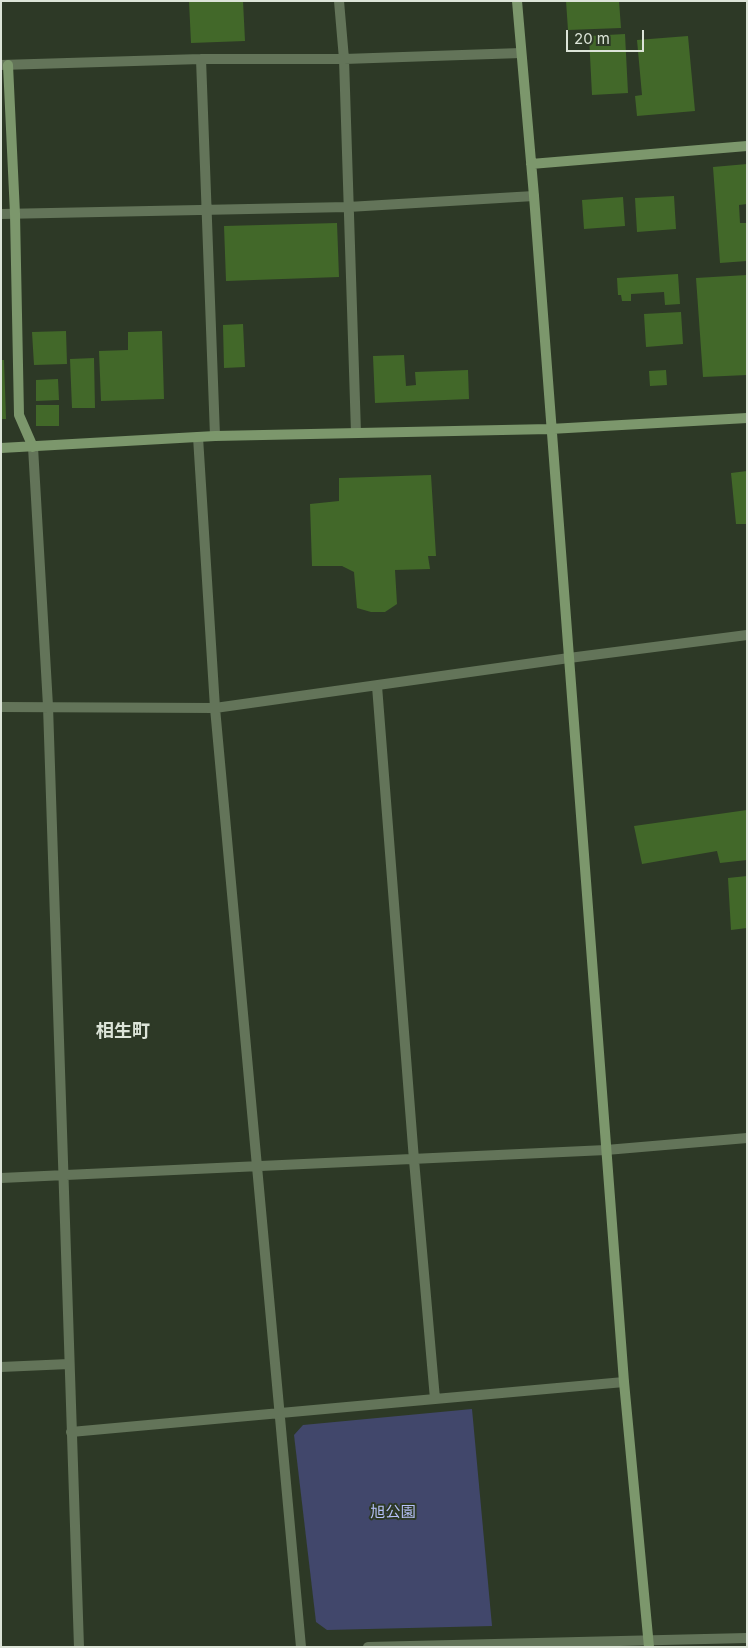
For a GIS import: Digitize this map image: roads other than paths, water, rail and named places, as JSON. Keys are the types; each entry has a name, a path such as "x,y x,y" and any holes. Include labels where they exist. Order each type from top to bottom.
{"street":[{"path":"339,1 344,59 356,433"},
{"path":"517,1 534,196 550,428 624,1382 649,1644"},
{"path":"79,1647 48,706 33,447 19,415 15,214 5,65 201,59 344,59 521,53"},
{"path":"201,59 205,210 215,436"},
{"path":"531,164 747,146"},
{"path":"1,214 348,207 534,196"},
{"path":"1,448 215,436 550,428 747,418"},
{"path":"198,437 216,708 301,1647"},
{"path":"1,708 48,706 216,708 747,635"},
{"path":"377,686 414,1160 435,1399"},
{"path":"1,1178 606,1150 747,1138"},
{"path":"1,1367 69,1364"},
{"path":"71,1432 279,1415 624,1382"},
{"path":"368,1647 649,1644 747,1638"}],"district":[{"name":"相生町","path":"123,1032"}],"park label":[{"name":"旭公園","path":"393,1512"}]}
